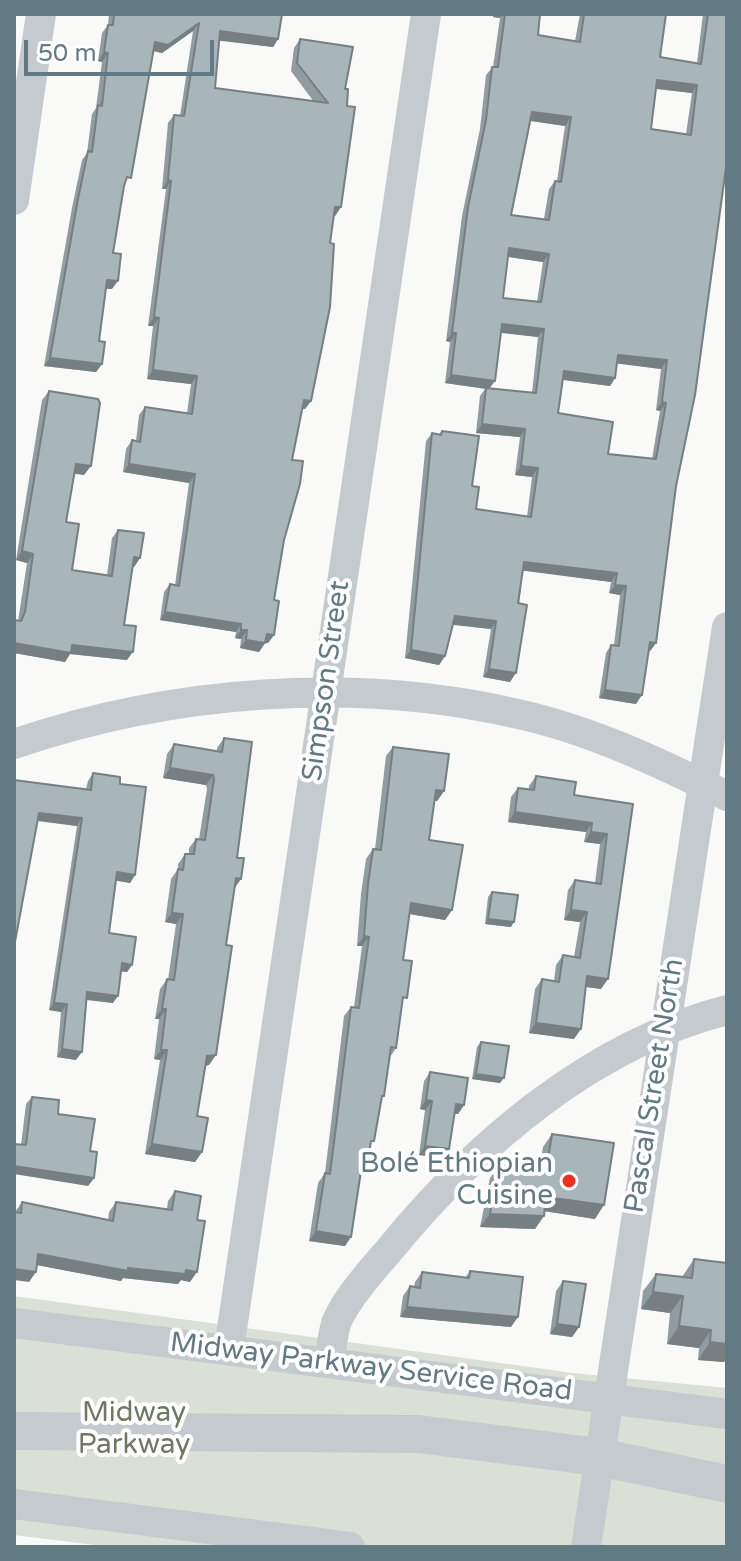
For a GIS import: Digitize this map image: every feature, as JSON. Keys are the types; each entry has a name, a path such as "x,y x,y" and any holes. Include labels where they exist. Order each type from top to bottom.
{"street":[{"path":"14,200 41,14"},
{"name":"Simpson Street","path":"229,1349 426,14"},
{"name":"Pascal Street North","path":"586,1547 663,1029 714,790 727,627"},
{"path":"14,744 125,713 213,700 325,694 408,696 520,714 609,742 714,790"},
{"path":"329,1363 337,1321 422,1210 474,1158 524,1116 577,1078 663,1029 727,1010"},
{"name":"Midway Parkway Service Road","path":"14,1323 727,1414"},
{"path":"14,1431 418,1434 599,1457 727,1484"},
{"path":"14,1504 350,1547"}],"green space":[{"name":"Midway Parkway","path":"14,1296 573,1373 727,1388 727,1547 111,1547 14,1535"}],"building":[{"path":"114,14 282,14 278,39 220,31 215,88 328,103 297,63 300,39 353,47 345,89 348,89 347,106 355,107 341,207 335,207 330,243 334,244 330,307 311,401 304,400 292,460 303,461 300,484 284,540 274,600 279,601 274,635 267,634 265,643 246,640 247,630 241,630 241,624 165,612 170,584 179,586 195,474 129,464 132,440 140,442 145,407 192,414 197,376 153,370 159,318 154,317 171,181 168,180 174,115 184,116 199,23 168,45 155,42 131,178 127,177 124,186 113,253 121,254 118,281 107,280 99,341 105,342 102,364 50,358 78,199 88,151 92,152 98,105 102,106 108,53 104,52 108,25 113,25"},
{"path":"505,14 540,14 538,35 580,42 584,14 666,14 660,57 701,64 708,14 727,14 727,160 695,395 676,486 656,643 650,642 642,695 605,690 611,645 619,646 626,586 615,585 617,573 524,562 518,603 527,605 516,673 489,669 496,621 455,616 445,656 411,650 432,433 441,435 442,431 479,436 472,486 479,487 476,509 531,517 538,468 521,466 525,429 482,424 486,388 536,393 544,329 502,324 495,381 451,375 456,333 452,333 468,207 486,120 492,67 498,67","holes":["657,80 697,85 691,135 651,129","532,112 571,117 561,182 555,181 549,220 511,215","509,248 549,254 541,302 503,298","618,355 667,360 662,402 666,403 656,459 608,454 613,422 558,413 564,371 615,378"]},
{"path":"49,391 98,399 100,403 91,466 76,464 66,522 79,524 72,570 112,576 118,530 144,533 140,558 134,557 124,625 136,626 133,652 72,645 71,653 14,643 14,620 21,621 25,612 33,554 22,551"},
{"path":"224,738 252,742 237,858 244,858 241,879 236,878 226,945 232,946 216,1055 207,1056 197,1116 208,1118 202,1152 152,1144 167,1050 161,1050 166,1009 162,1009 167,979 174,980 183,914 172,913 178,869 183,870 185,854 194,854 196,839 205,840 214,779 213,775 170,768 174,744 222,752"},
{"path":"393,747 449,754 444,791 436,790 429,840 463,845 452,910 411,903 403,960 412,961 407,998 403,997 396,1048 391,1047 374,1141 371,1141 368,1159 363,1158 351,1237 316,1231 325,1173 330,1174 351,1007 359,1008 369,937 364,936 368,884 373,849 381,850"},
{"path":"93,773 120,777 120,784 146,787 135,875 117,872 109,933 136,937 132,965 122,963 118,996 87,992 82,1052 62,1049 67,1004 54,1003 82,818 39,813 14,947 14,780 91,790"},
{"path":"536,776 576,782 574,795 633,804 608,979 587,976 581,1029 536,1023 542,979 559,982 563,955 580,958 587,912 571,910 575,880 601,884 607,834 591,832 592,823 515,812 518,788 534,790"},
{"path":"492,892 518,895 514,922 488,919"},
{"path":"481,1042 509,1046 504,1078 476,1074"},
{"path":"430,1072 468,1078 464,1105 456,1104 449,1149 425,1146 432,1101 426,1100"},
{"path":"32,1097 59,1100 58,1114 95,1119 90,1151 97,1152 94,1178 14,1166 14,1144 26,1145"},
{"name":"Bolé Ethiopian Cuisine","path":"552,1134 614,1143 604,1205 546,1197 544,1216 490,1214 499,1165 546,1172"},
{"path":"175,1191 201,1196 197,1220 205,1221 197,1272 186,1270 185,1274 128,1268 128,1271 38,1254 36,1272 14,1269 14,1212 21,1213 22,1202 113,1221 116,1202 172,1210"},
{"path":"694,1259 727,1263 727,1344 710,1342 711,1330 679,1326 683,1296 653,1292 656,1274 692,1278"},
{"path":"470,1271 523,1277 518,1317 407,1307 410,1286 420,1288 422,1272 469,1278"},
{"path":"563,1281 586,1284 579,1327 557,1324"}],"place":[{"name":"Bolé Ethiopian Cuisine","path":"569,1181"}]}
